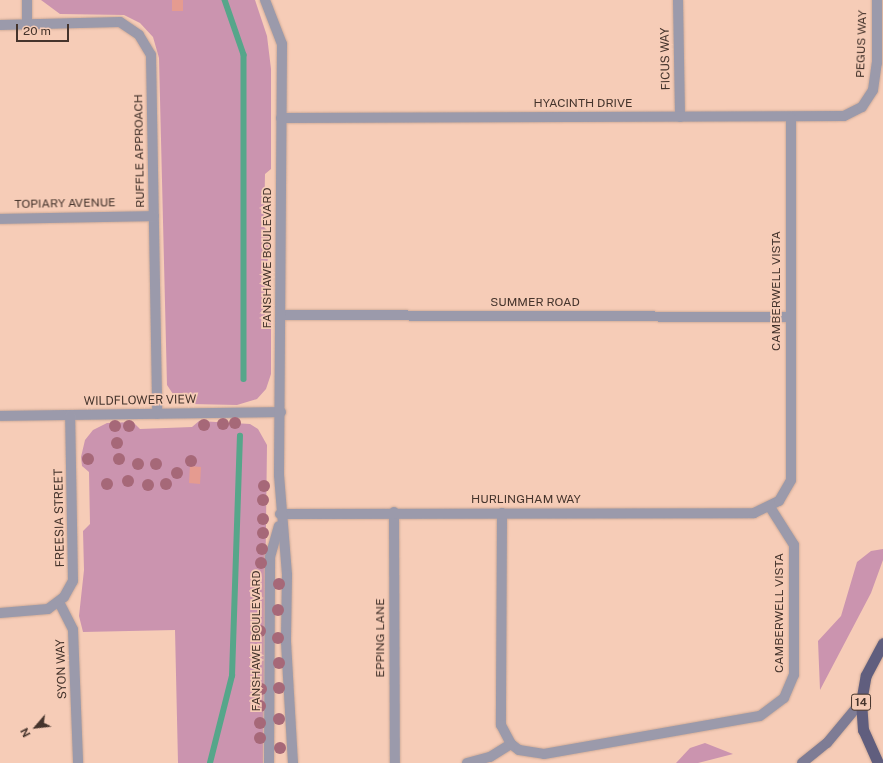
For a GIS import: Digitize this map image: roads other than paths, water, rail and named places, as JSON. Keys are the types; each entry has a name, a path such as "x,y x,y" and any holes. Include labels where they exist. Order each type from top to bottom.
{"highway":[{"name":"14","path":"878,763 863,730 861,702 866,674 883,637"}],"main road":[{"path":"802,763 827,743 861,702"}],"street":[{"path":"27,0 27,24"},
{"name":"FANSHAWE BOULEVARD","path":"265,0 282,44 280,517 287,575 286,642 293,763"},
{"name":"FICUS WAY","path":"678,0 680,117"},
{"name":"PEGUS WAY","path":"873,90 877,63 877,0"},
{"name":"RUFFLE APPROACH","path":"0,25 120,22 142,39 151,55 157,414"},
{"name":"HYACINTH DRIVE","path":"281,118 791,118 850,114 862,107 873,90"},
{"name":"CAMBERWELL VISTA","path":"511,744 519,750 544,754 760,716 774,708 790,690 794,676 794,545 770,507 784,495 791,480 789,317 791,118"},
{"name":"TOPIARY AVENUE","path":"0,219 154,216"},
{"name":"SUMMER ROAD","path":"281,315 789,317"},
{"name":"WILDFLOWER VIEW","path":"0,416 281,412"},
{"name":"FREESIA STREET","path":"59,602 69,590 74,572 70,415"},
{"name":"HURLINGHAM WAY","path":"280,517 394,512 754,513 770,507"},
{"name":"EPPING LANE","path":"394,512 395,763"},
{"path":"467,763 490,757 511,744 500,716 502,513"},
{"name":"FANSHAWE BOULEVARD","path":"269,763 270,557 280,517"},
{"path":"0,613 35,613 59,602"},
{"name":"SYON WAY","path":"59,602 73,630 78,763"}],"waterway":[{"path":"225,0 244,55 244,379"},
{"path":"210,763 232,676 240,436"}]}
